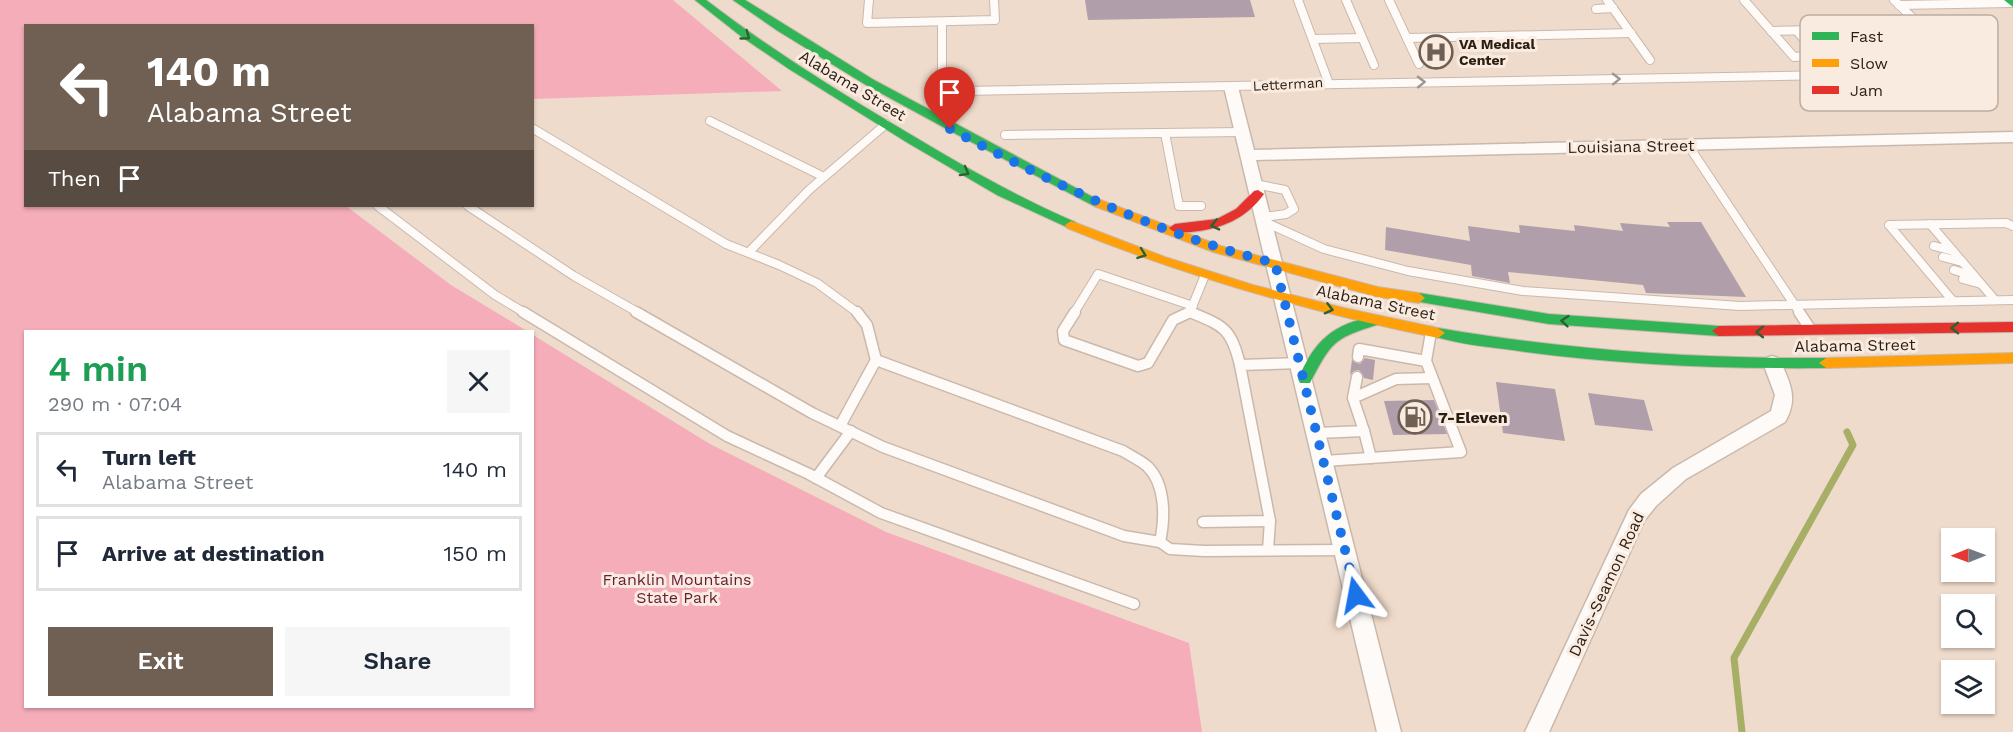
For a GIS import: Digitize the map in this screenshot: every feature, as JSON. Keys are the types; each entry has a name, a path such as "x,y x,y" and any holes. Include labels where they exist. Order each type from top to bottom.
{"main road":[{"name":"Alabama Street","path":"700,0 757,44 886,124 958,168 1058,220 1204,275 1284,298 1431,332 1591,354 1692,361 1772,363 2013,358"},
{"name":"Alabama Street","path":"738,0 813,51 950,129 1042,177 1159,228 1217,249 1378,292 1528,317 1709,331 1812,332 2013,327"},
{"path":"1159,228 1203,228 1229,222 1249,208 1257,189"},
{"path":"1303,371 1332,335 1347,327 1377,321"}],"street":[{"path":"1231,87 1303,371 1389,732"},
{"name":"Louisiana Street","path":"1248,155 2013,137"},
{"name":"Davis-Seamon Road","path":"1537,732 1636,516 1644,504 1670,480 1770,423 1782,412 1785,395 1772,363"}],"lane":[{"path":"869,0 867,23 995,21 994,0"},
{"name":"Letterman","path":"942,22 942,79 948,88 963,91 1329,84 1298,0"},
{"path":"1346,0 1374,65"},
{"path":"1389,0 1419,64"},
{"path":"1607,0 1650,60"},
{"path":"1744,0 1794,57 1800,57"},
{"path":"1896,2 2011,2"},
{"path":"1896,2 1910,15"},
{"path":"1596,9 1613,8"},
{"path":"1771,31 1797,30 1800,34"},
{"path":"1407,38 1631,33"},
{"path":"1313,39 1362,38"},
{"path":"1329,84 1800,75"},
{"path":"710,121 824,177"},
{"path":"750,252 824,177 886,124"},
{"path":"534,129 726,244 750,252 838,297 862,318 876,360 840,426"},
{"path":"1005,135 1242,132"},
{"path":"1165,133 1179,206 1201,206"},
{"path":"1688,145 1812,332"},
{"path":"1257,189 1285,190 1294,209 1287,214 1264,219"},
{"path":"379,207 495,294 727,436 816,478 881,513 1134,604"},
{"path":"470,207 584,282 735,371 882,447 1124,536 1160,542 1170,549 1345,550"},
{"path":"1264,219 1324,249 1408,271 1523,291 1668,303 1794,306 2013,300"},
{"path":"1921,252 1899,237 1889,225 2006,223 2013,226"},
{"path":"1930,224 1995,300"},
{"path":"1910,245 1919,261 1940,274"},
{"path":"1934,246 1953,251"},
{"path":"1943,257 1962,262"},
{"path":"1930,268 1953,301"},
{"path":"1954,270 1974,276"},
{"path":"1204,275 1191,309 1173,320 1148,363 1138,366 1065,340 1063,331 1098,274 1191,309 1229,331 1233,336 1240,365 1270,521 1268,550"},
{"path":"1963,279 1981,284"},
{"path":"1324,461 1461,452 1426,361 1431,332"},
{"path":"1358,357 1359,349 1426,361"},
{"path":"876,360 1123,451 1148,466 1158,484 1165,527 1160,542"},
{"path":"1240,365 1303,371"},
{"path":"1357,377 1353,398 1371,458"},
{"path":"1353,398 1396,379 1432,378"},
{"path":"816,478 851,431"},
{"path":"1317,433 1364,431"},
{"path":"1203,522 1270,521"}],"green space":[{"name":"Franklin Mountains State Park","path":"0,0 673,0 782,91 534,99 534,24 24,24 24,207 347,207 451,285 525,330 24,330 24,708 534,708 534,336 710,444 886,532 1189,643 1202,732 0,732"}],"building":[{"path":"1085,0 1250,0 1255,17 1088,20"},
{"path":"1667,222 1701,222 1746,297 1646,293 1643,285 1508,272 1510,283 1472,276 1471,265 1385,250 1386,227 1470,241 1468,226 1520,233 1519,225 1575,231 1574,225 1623,231 1620,223 1670,227"},
{"path":"1365,358 1375,360 1373,380 1364,378 1359,370 1350,375 1352,360 1360,364"},
{"path":"1496,382 1555,389 1565,441 1503,433"},
{"path":"1588,393 1644,400 1653,431 1595,425"},
{"name":"7-Eleven","path":"1434,400 1447,434 1393,435 1384,401"}],"waterway":[{"path":"1742,732 1734,658 1853,445 1847,432"}],"traffic: fast":[{"path":"700,0 769,51 934,154 1024,204 1071,225"},
{"path":"738,0 870,82 960,132 1098,203"},
{"path":"2009,0 2013,4"},
{"path":"1419,298 1549,319 1719,331"},
{"path":"1305,379 1316,356 1331,339 1350,327 1375,321"},
{"path":"1438,333 1534,348 1631,358 1729,363 1826,363"}],"traffic: slow":[{"path":"1098,203 1217,249 1378,292 1419,298"},
{"path":"1071,225 1161,260 1252,289 1344,313 1438,333"},
{"path":"1826,363 2013,358"}],"traffic: jam":[{"path":"1175,228 1200,227 1231,218 1241,212 1258,194"},
{"path":"1719,331 2013,327"}],"place":[{"name":"VA Medical Center","path":"1436,52"},
{"name":"7-Eleven","path":"1415,417"}],"route":[{"path":"950,129 1106,207 1217,249 1275,263 1356,595"}]}
